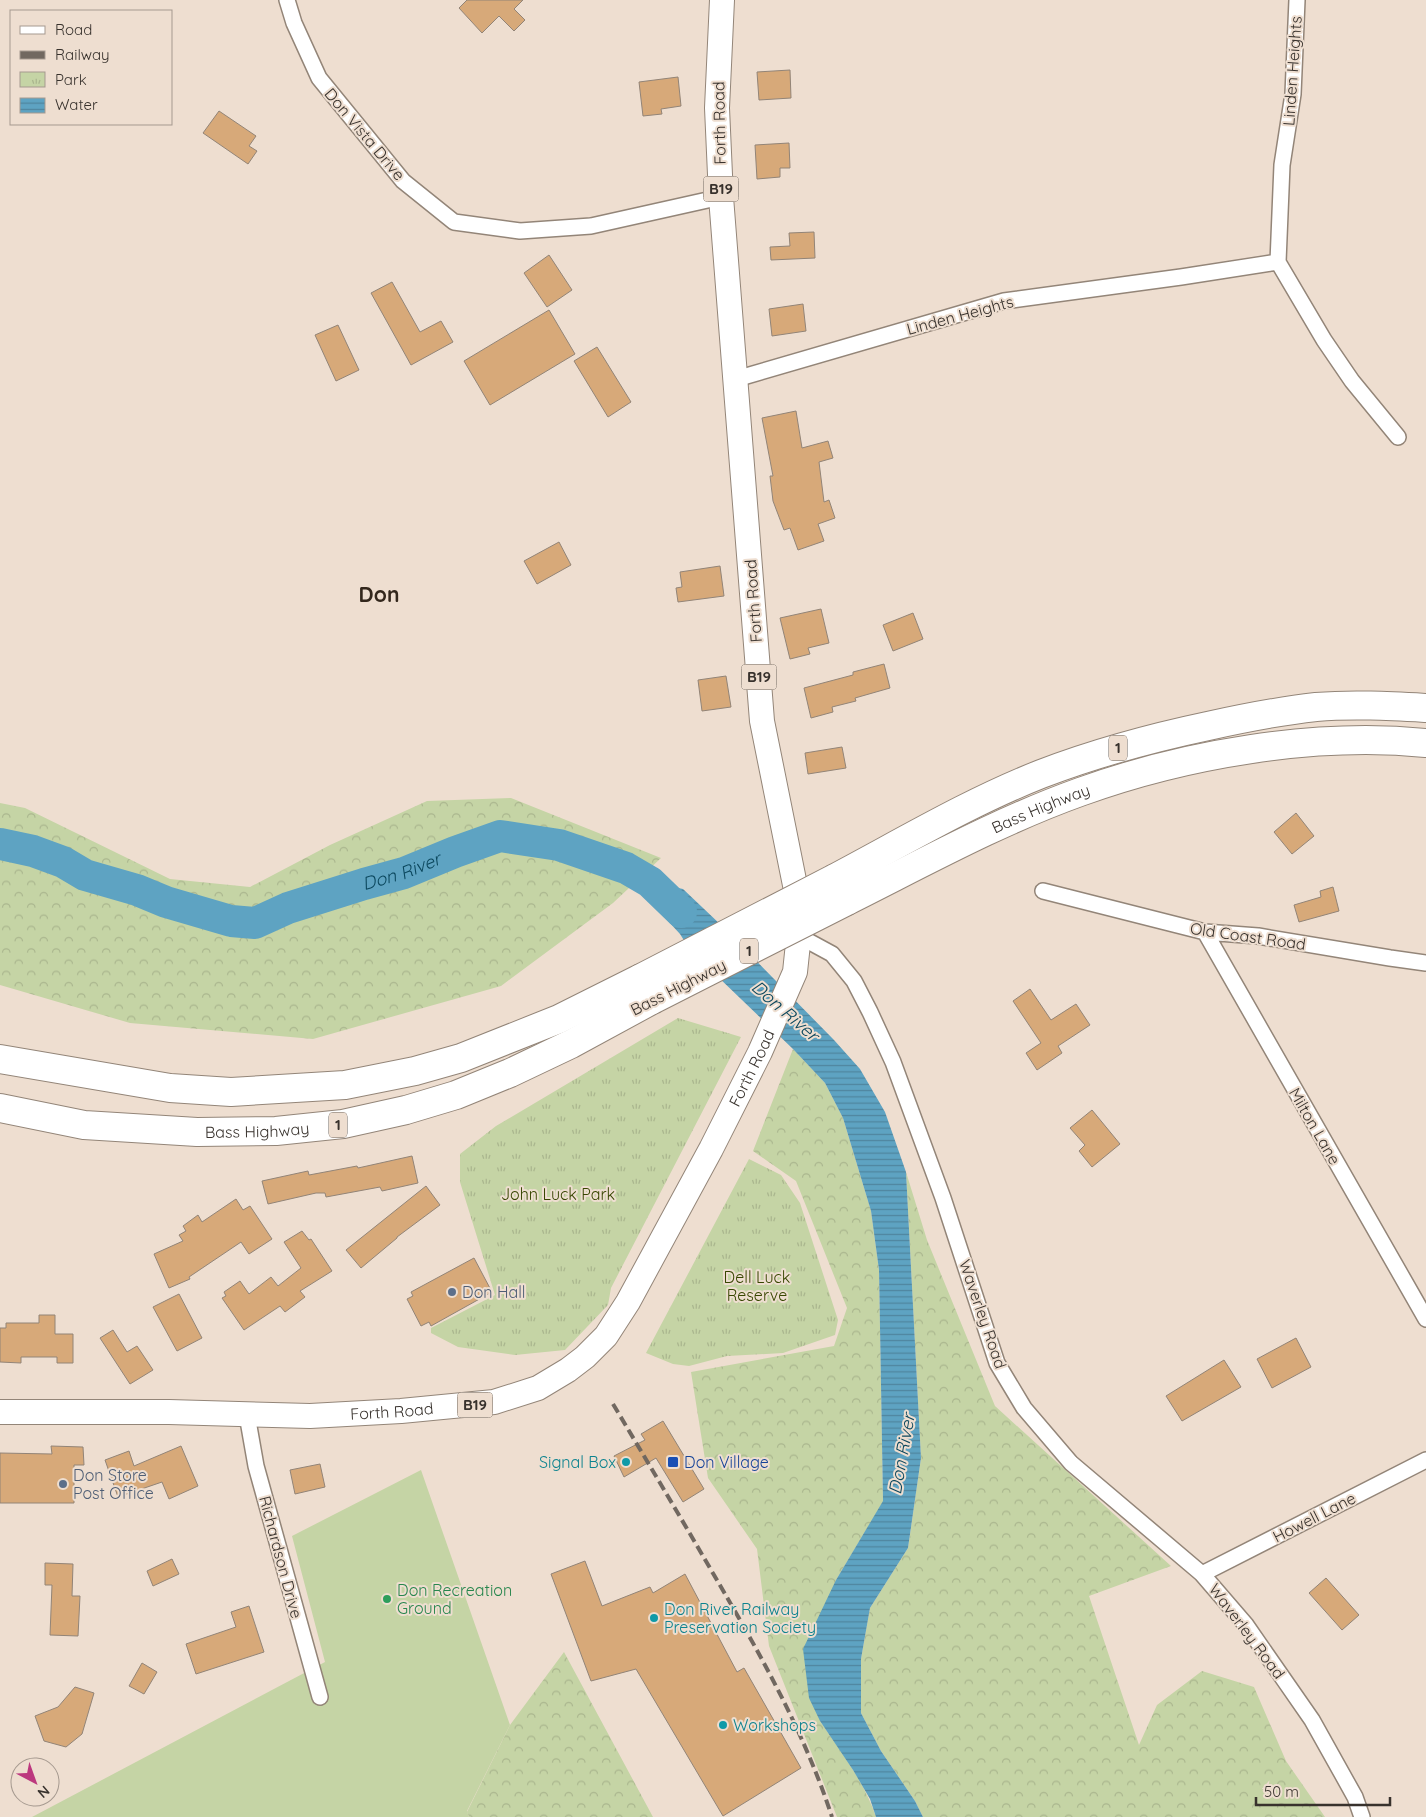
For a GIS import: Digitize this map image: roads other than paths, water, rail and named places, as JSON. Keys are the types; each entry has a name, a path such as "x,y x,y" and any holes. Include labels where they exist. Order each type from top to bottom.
{"highway":[{"name":"Bass Highway","path":"841,889 950,816 1058,768 1139,741 1249,717 1316,707 1377,705 1426,708"},
{"name":"Bass Highway","path":"0,1059 170,1088 231,1092 345,1085 379,1079 461,1058 559,1019 647,989 841,889 1080,792 1142,772 1206,757 1281,745 1341,739 1396,740 1426,743"},
{"name":"Bass Highway","path":"0,1108 84,1125 197,1132 276,1132 343,1124 406,1110 456,1095 510,1073 571,1044 647,989"},
{"path":"0,1045 139,1082"}],"main road":[{"name":"Forth Road","path":"0,1412 169,1412 310,1416 360,1414 494,1402 538,1388 568,1370 606,1336 628,1302 711,1148 760,1052 795,972 801,915 762,721 722,197 717,108 722,0"}],"street":[{"name":"Don Vista Drive","path":"287,0 294,23 319,78 403,181 454,222 520,231 591,226 722,197"},
{"name":"Linden Heights","path":"736,379 1004,301 1181,278 1278,262 1282,165 1293,94 1297,0"},
{"path":"1278,262 1324,340 1357,389 1398,436"},
{"name":"Old Coast Road","path":"1043,891 1204,932 1258,936 1390,958 1426,962"},
{"name":"Milton Lane","path":"1204,932 1426,1319"},
{"name":"Waverley Road","path":"798,941 808,941 832,954 854,981 870,1012 893,1062 944,1198 997,1364 1024,1408 1071,1463 1202,1574 1246,1625 1312,1720 1355,1797 1362,1817"},
{"name":"Richardson Drive","path":"247,1415 256,1466 320,1697"},
{"name":"Howell Lane","path":"1202,1574 1426,1460"}],"water":[{"path":"650,882 683,889 722,926 860,1069 885,1112 906,1172 921,1458 908,1548 870,1608 861,1659 861,1713 881,1751 915,1801 923,1817 876,1817 870,1799 820,1721 809,1698 803,1649 836,1580 883,1501 879,1270 871,1211 843,1118 825,1083 793,1049 690,950 680,934 655,907"}],"waterway":[{"name":"Don River","path":"0,844 33,851 63,862 85,875 137,890 166,902 231,921 255,923 288,908 404,873 500,836 559,845 626,868 650,882 681,912"}],"railway":[{"path":"613,1404 764,1663 808,1754 832,1817"}],"place":[{"name":"Don Hall","path":"452,1292"},
{"name":"Signal Box","path":"626,1462"},
{"name":"Don Village","path":"673,1462"},
{"name":"Don Store Post Office","path":"63,1484"},
{"name":"Don Recreation Ground","path":"387,1599"},
{"name":"Don River Railway Preservation Society","path":"654,1618"},
{"name":"Workshops","path":"723,1725"}],"district":[{"name":"Don","path":"379,595"}],"park label":[{"name":"John Luck Park","path":"558,1194"},
{"name":"Dell Luck Reserve","path":"757,1286"}]}
